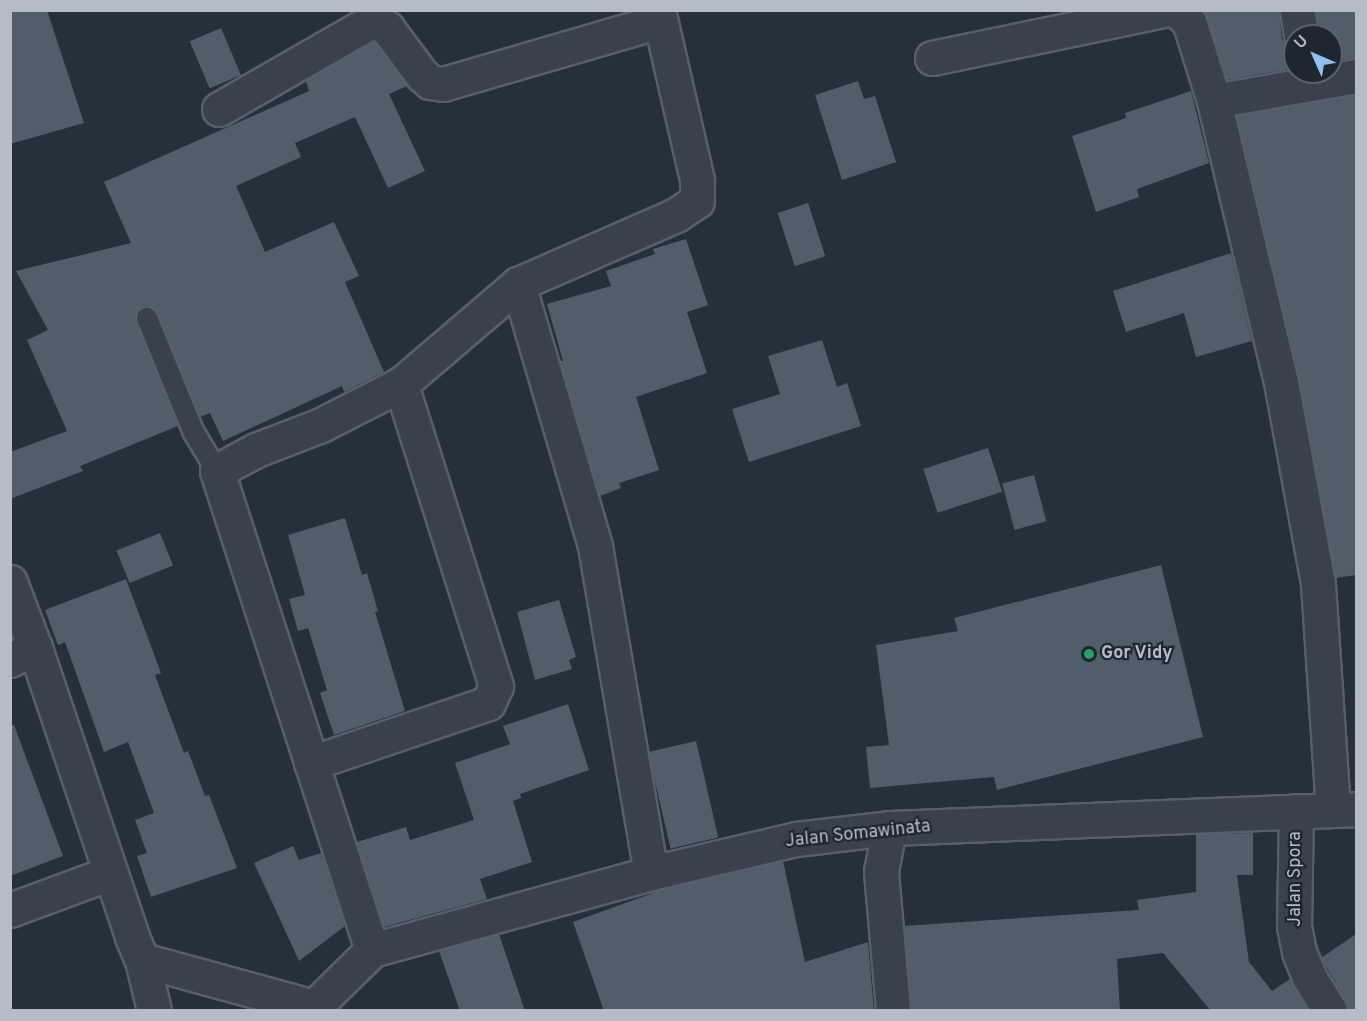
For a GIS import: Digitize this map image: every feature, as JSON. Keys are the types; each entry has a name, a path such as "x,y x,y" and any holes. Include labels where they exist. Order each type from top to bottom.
{"street":[{"path":"932,58 1163,10"},
{"path":"1174,10 1183,15 1190,24 1214,101 1281,382 1318,584 1345,809"},
{"path":"142,960 312,1009 372,950 217,471 256,450 321,426 401,384 518,284 676,214 698,201 697,180 659,16 443,84 430,82 422,75 387,28 377,22 367,24 219,109"},
{"path":"1214,101 1283,84"},
{"path":"518,284 595,546 651,873"},
{"path":"311,763 488,703 496,686 401,384"},
{"path":"10,582 23,654 142,960 154,1011"},
{"name":"Jalan Somawinata","path":"372,950 651,873 796,839 889,828 1345,809"},
{"name":"Jalan Spora","path":"1296,811 1294,926 1299,952 1309,977 1330,1011"},
{"path":"889,828 881,872 893,1011"},
{"path":"10,910 110,873"}],"lane":[{"path":"147,318 193,431 217,471"}],"building":[{"path":"10,10 47,10 84,123 10,144"},
{"path":"1203,10 1279,10 1283,41 1283,70 1227,80"},
{"path":"1316,10 1356,10 1356,58 1343,60 1343,24 1318,24"},
{"path":"221,28 241,75 210,88 190,41"},
{"path":"374,42 407,86 389,94 425,171 388,188 355,117 295,143 301,157 236,186 265,252 334,222 359,276 345,282 384,372 344,392 342,386 223,441 210,413 200,417 158,313 149,306 143,307 137,311 136,323 178,426 80,466 83,471 10,499 10,452 67,431 27,340 48,330 16,271 131,243 104,182 309,91 306,81"},
{"path":"858,81 864,99 875,96 896,162 842,180 815,95"},
{"path":"1191,91 1209,163 1137,189 1139,197 1096,212 1072,136 1126,118 1125,113"},
{"path":"1356,95 1356,575 1336,578 1299,379 1237,116"},
{"path":"808,203 825,256 795,266 778,213"},
{"path":"686,239 708,305 687,312 707,373 636,397 659,470 619,483 621,488 600,496 560,361 563,361 547,304 611,286 606,271 655,254 653,249"},
{"path":"1231,253 1252,341 1196,357 1184,313 1126,332 1113,291"},
{"path":"822,340 837,387 847,383 861,426 749,462 732,409 780,394 768,356"},
{"path":"988,448 1002,492 938,513 923,469"},
{"path":"1034,475 1046,521 1015,530 1002,484"},
{"path":"345,518 362,575 367,573 378,611 375,612 405,711 334,735 320,693 327,690 308,628 298,631 289,599 305,595 288,535"},
{"path":"160,533 173,565 130,583 116,551"},
{"path":"1161,565 1203,737 997,790 994,777 870,788 866,747 889,745 876,645 958,631 954,618"},
{"path":"126,579 161,673 155,675 184,753 188,751 205,796 209,795 237,868 151,897 137,856 147,853 135,820 154,813 128,742 104,752 65,642 58,645 45,610"},
{"path":"559,600 576,657 569,660 572,669 535,680 517,612"},
{"path":"568,704 589,770 520,794 521,798 513,801 532,862 480,879 487,899 384,927 357,842 406,827 410,840 474,820 455,763 510,744 503,726"},
{"path":"14,725 63,856 10,876 10,726"},
{"path":"696,741 718,837 671,848 648,752"},
{"path":"1253,833 1253,875 1237,875 1249,962 1272,991 1290,979 1308,1011 1211,1011 1163,953 1117,959 1120,1011 911,1011 904,926 1139,910 1137,900 1196,892 1196,834"},
{"path":"293,846 299,860 321,853 345,926 299,961 254,863"},
{"path":"783,861 805,962 868,942 874,1011 604,1011 573,922 664,889"},
{"path":"499,934 525,1011 460,1011 439,951"},
{"path":"1356,934 1356,1011 1349,1011 1346,1000 1321,958"}],"place":[{"name":"Gor Vidy","path":"1089,654"}]}
